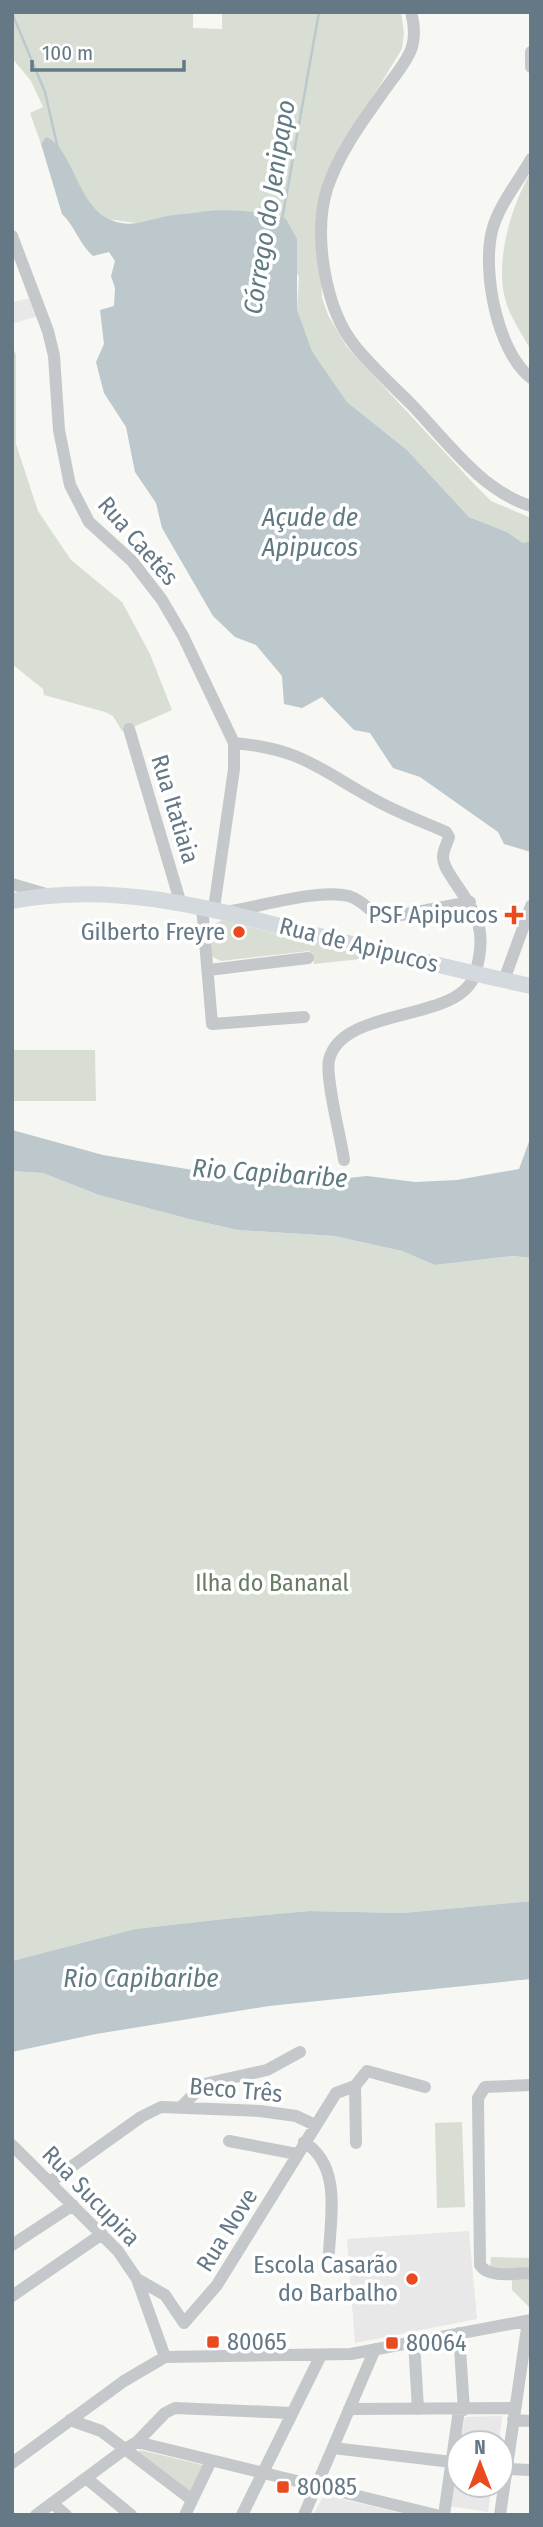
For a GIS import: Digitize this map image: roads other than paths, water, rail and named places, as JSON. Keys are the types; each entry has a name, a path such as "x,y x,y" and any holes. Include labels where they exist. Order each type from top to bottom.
{"main road":[{"name":"Rua de Apipucos","path":"12,901 47,894 90,893 196,905 230,911 531,986"}],"street":[{"path":"411,12 415,35 411,54 348,143 327,188 323,210 323,242 331,302 354,345 480,475 506,496 531,506"},
{"path":"531,52 531,67"},
{"path":"531,159 494,224 491,245 494,294 504,343 514,362 531,378"},
{"name":"Rua Caetés","path":"12,236 48,331 63,460 75,495 89,522 132,561 162,600 183,636 234,743 234,769 196,905"},
{"name":"Rua Itatiaia","path":"129,729 196,905"},
{"path":"234,743 284,750 318,764 374,800 446,832 449,837 443,856 445,866 470,902 482,932 475,973 470,983 448,1000 352,1032 334,1049 330,1059 344,1160"},
{"path":"12,884 47,894"},
{"path":"230,911 302,898 344,895 361,902 385,918 470,902"},
{"path":"196,905 209,970 212,1024 304,1017"},
{"path":"503,980 531,905"},
{"path":"209,970 308,958"},
{"path":"181,2107 204,2084 267,2070 300,2052"},
{"path":"356,2143 355,2086 364,2072 372,2071 425,2087"},
{"path":"531,2085 485,2087 478,2098 480,2265 493,2274 531,2273"},
{"name":"Rua Nove","path":"184,2323 217,2285 336,2093 355,2086"},
{"name":"Beco Três","path":"50,2182 153,2110 181,2107 214,2111 271,2112 296,2116 315,2126"},
{"path":"229,2141 297,2154"},
{"path":"304,2142 321,2156 330,2176 329,2252"},
{"name":"Rua Sucupira","path":"14,2149 118,2250 136,2279 165,2357"},
{"path":"12,2245 72,2205"},
{"path":"12,2296 102,2234"},
{"name":"Rua Sucupira","path":"136,2279 165,2295 184,2323"},
{"path":"12,2463 87,2407 165,2357 321,2355 375,2349 529,2320 525,2377 512,2429"},
{"path":"458,2429 462,2410 459,2333"},
{"path":"414,2342 418,2409"},
{"path":"304,2515 375,2349"},
{"path":"242,2515 321,2355"},
{"path":"87,2407 101,2431"},
{"path":"36,2515 137,2442 156,2421 176,2408 292,2413"},
{"path":"349,2409 462,2410 514,2414 531,2421"},
{"path":"70,2420 101,2431 192,2500"},
{"path":"137,2442 436,2515"},
{"path":"333,2448 445,2461"},
{"path":"184,2515 211,2461"},
{"path":"86,2478 131,2515"},
{"path":"52,2503 66,2515"}],"water":[{"name":"Açude de Apipucos","path":"46,137 63,153 90,202 99,213 111,220 131,224 172,215 221,210 255,212 286,219 297,239 297,309 312,351 347,402 407,450 469,517 507,532 523,543 531,541 531,852 504,844 498,832 420,777 393,768 370,733 354,730 322,697 302,708 284,704 282,676 256,645 235,637 213,616 162,528 156,503 135,472 126,427 104,393 96,362 104,344 100,310 114,306 115,288 111,276 115,261 109,252 93,256 62,214 41,144"},
{"name":"Rio Capibaribe","path":"12,1130 103,1155 283,1185 367,1176 415,1182 457,1180 519,1169 531,1136 531,1258 513,1256 435,1265 402,1251 334,1236 238,1230 189,1219 99,1195 43,1173 12,1171"},
{"name":"Rio Capibaribe","path":"531,1901 531,1979 269,2006 96,2034 12,2052 12,1961 135,1929 309,1911 403,1913"}],"waterway":[{"name":"Córrego do Jenipapo","path":"282,220 319,12"},
{"path":"12,13 45,92 58,149"}],"place":[{"name":"PSF Apipucos","path":"514,915"},
{"name":"Gilberto Freyre","path":"239,932"},
{"name":"Escola Casarão do Barbalho","path":"412,2279"},
{"name":"80065","path":"213,2342"},
{"name":"80064","path":"392,2343"},
{"name":"80085","path":"283,2487"}],"park label":[{"name":"Ilha do Bananal","path":"272,1583"}]}
